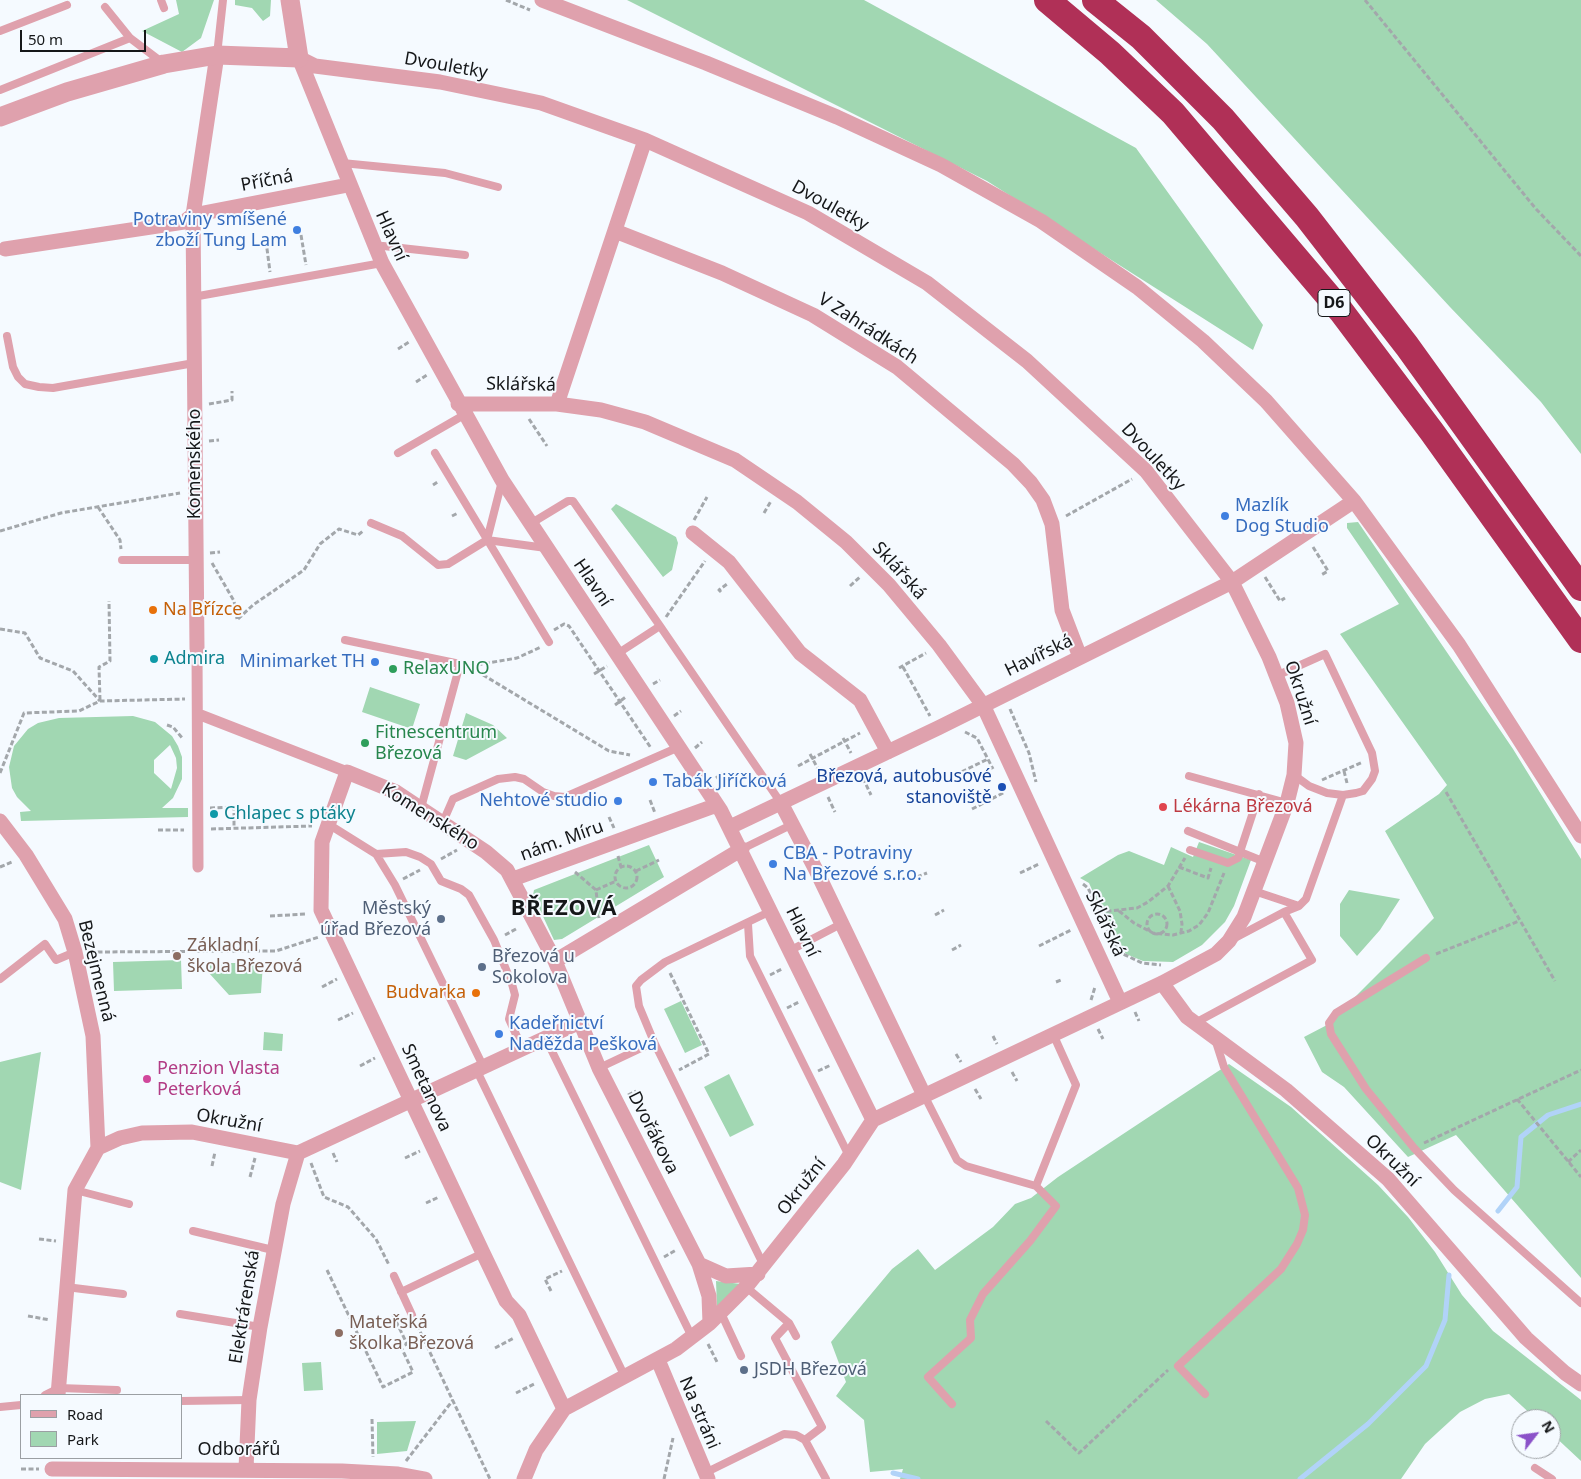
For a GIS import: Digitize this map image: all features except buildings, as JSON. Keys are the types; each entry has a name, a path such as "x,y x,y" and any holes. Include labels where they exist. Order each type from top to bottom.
{"highway":[{"name":"D6","path":"1047,0 1110,53 1173,112 1342,311 1432,432 1581,640"},
{"name":"D6","path":"1095,0 1140,37 1223,119 1307,217 1407,346 1581,588"}],"street":[{"path":"542,0 706,63 837,117 941,165 1041,221 1137,287 1203,341 1266,401 1354,500 1459,646 1581,836"},
{"path":"0,117 67,92 164,64 217,55 299,58 291,2"},
{"name":"Komenského","path":"198,867 193,215 217,55"},
{"name":"Dvouletky","path":"299,58 315,66 440,82 541,103 644,140 808,213 927,283 1027,361 1146,471 1232,582"},
{"name":"Hlavní","path":"299,58 374,247 461,410 502,480 614,658 686,746 742,850 771,911 785,955 873,1120"},
{"path":"557,404 644,140"},
{"name":"Příčná","path":"193,215 348,185"},
{"path":"5,249 184,222 193,215"},
{"name":"V Zahrádkách","path":"615,231 722,273 813,315 896,367 1013,464 1031,483 1043,500 1052,524 1062,610 1080,657"},
{"name":"Sklářská","path":"461,410 557,404 601,410 645,422 735,460 775,486 846,542 888,584 939,645 983,705 1120,1002"},
{"name":"Havířská","path":"730,827 888,752 1232,582 1354,500"},
{"path":"693,533 729,562 800,653 860,700 888,752"},
{"name":"Okružní","path":"524,1479 536,1450 564,1409 658,1360 692,1337 715,1318 746,1287 849,1157 873,1120 924,1094 1162,983 1216,954 1229,941 1244,917 1287,803 1294,775 1296,743 1288,703 1232,582"},
{"name":"Komenského","path":"198,714 396,792 486,852 507,870 513,879"},
{"name":"Smetanova","path":"347,772 323,825 321,910 482,1253 506,1301 520,1315 564,1409"},
{"path":"781,804 793,824 924,1094"},
{"name":"nám. Míru","path":"555,960 513,879 717,805"},
{"name":"Bezejmenná","path":"0,821 26,855 64,919 75,952 92,1036 98,1148"},
{"path":"555,960 742,850"},
{"name":"Dvořákova","path":"555,960 599,1068 699,1264 715,1318"},
{"name":"Okružní","path":"1162,983 1187,1017 1286,1090 1388,1179 1526,1338 1565,1373 1581,1384"},
{"path":"301,1158 412,1101 580,1022"},
{"name":"Okružní","path":"98,1148 120,1138 142,1133 192,1132 301,1158"},
{"path":"54,1393 75,1190 98,1148"},
{"name":"Elektrárenská","path":"246,1469 249,1400 273,1250 283,1204 301,1158"},
{"path":"699,1264 726,1276 761,1270"},
{"name":"Na stráni","path":"658,1360 706,1476"},
{"name":"Odborářů","path":"52,1469 246,1469 398,1474 425,1479"}],"lane":[{"path":"217,55 223,0"},
{"path":"0,31 67,5"},
{"path":"104,7 130,38 164,64"},
{"path":"0,90 130,38"},
{"path":"340,163 444,173 498,186"},
{"path":"374,247 383,246 465,255"},
{"path":"193,297 382,263"},
{"path":"7,336 13,367 18,377 25,384 39,387 53,388 194,363"},
{"path":"398,453 461,410"},
{"path":"435,453 547,639"},
{"path":"486,540 502,480"},
{"path":"530,524 568,501 574,501 781,804"},
{"path":"371,523 402,536 438,565 448,564 486,540 546,548"},
{"path":"122,560 196,560"},
{"path":"614,658 660,626"},
{"path":"345,640 460,664 421,808"},
{"path":"1276,676 1325,654 1372,753 1374,771 1372,780 1363,791 1343,795 1328,793 1309,786 1294,775"},
{"path":"442,822 453,799 498,779 515,776 554,796 565,796 686,746"},
{"path":"1189,776 1287,803"},
{"path":"1190,850 1228,863 1238,858 1259,794"},
{"path":"1229,941 1284,912 1300,906 1306,900 1343,795"},
{"path":"742,850 793,824"},
{"path":"323,825 376,854 395,885 625,1378"},
{"path":"1188,831 1265,862"},
{"path":"376,854 406,852 420,857 431,864 441,881 461,888 468,895 494,940 512,984 515,995 510,1019 523,1050"},
{"path":"1254,891 1300,906"},
{"path":"761,1270 654,1042 639,1006 636,986 665,962 748,924 771,911"},
{"path":"1195,1023 1312,960 1284,912"},
{"path":"748,924 750,956 849,1157"},
{"path":"785,955 841,924"},
{"path":"0,980 45,944 56,960 75,952"},
{"path":"1426,958 1346,1005 1336,1013 1329,1023 1330,1034 1366,1089 1414,1148 1454,1190 1581,1304"},
{"path":"1036,1186 1076,1085 1053,1034"},
{"path":"1205,1394 1178,1366 1281,1269 1292,1256 1303,1230 1304,1215 1298,1188 1224,1067 1215,1037"},
{"path":"546,1039 692,1337"},
{"path":"599,1068 654,1042"},
{"path":"924,1094 957,1160 966,1166 1036,1186 1042,1189 1056,1206 1030,1241 983,1294 970,1320 971,1338 928,1377 952,1404"},
{"path":"75,1190 129,1204"},
{"path":"192,1231 273,1250"},
{"path":"401,1292 482,1253"},
{"path":"394,1276 412,1315"},
{"path":"66,1286 123,1294"},
{"path":"746,1287 788,1323 796,1336"},
{"path":"180,1314 260,1327"},
{"path":"715,1318 741,1356"},
{"path":"788,1323 775,1338 822,1427 805,1440"},
{"path":"54,1393 116,1390"},
{"path":"182,1401 249,1400"},
{"path":"0,1407 20,1405"},
{"path":"706,1476 784,1434 796,1434 805,1440 826,1479"},
{"path":"1535,1468 1552,1479"}],"path":[{"path":"1365,0 1536,209 1581,256"},
{"path":"301,235 306,268 315,267"},
{"path":"266,241 271,275"},
{"path":"398,349 411,341"},
{"path":"416,382 430,374"},
{"path":"204,405 232,400 232,391"},
{"path":"525,412 546,446"},
{"path":"1052,524 1146,471"},
{"path":"0,531 60,513 188,491"},
{"path":"764,514 773,498 768,496"},
{"path":"693,533 689,527 707,497"},
{"path":"98,507 120,540 122,560"},
{"path":"237,619 253,605 304,570 320,544 339,529 358,535 371,523"},
{"path":"1310,542 1328,571 1322,575"},
{"path":"660,626 714,548"},
{"path":"850,586 864,573"},
{"path":"1262,573 1280,602 1285,598"},
{"path":"100,701 99,667 110,661 109,601"},
{"path":"470,666 517,658 547,639 564,624 569,626 620,702 654,758"},
{"path":"0,629 25,633 40,658 73,671 100,701"},
{"path":"930,650 901,667 932,719"},
{"path":"594,674 614,658"},
{"path":"460,664 470,666 609,751 654,758"},
{"path":"646,678 651,686"},
{"path":"615,705 632,693"},
{"path":"0,773 24,713 79,711 100,701 198,699"},
{"path":"1013,704 1010,712 1029,753 1037,784"},
{"path":"798,766 844,740 874,726"},
{"path":"963,732 977,738 996,775"},
{"path":"844,740 854,759"},
{"path":"810,754 821,776"},
{"path":"955,775 988,759"},
{"path":"1318,778 1322,780 1368,760"},
{"path":"708,773 714,780"},
{"path":"862,776 871,795"},
{"path":"1000,784 1007,798"},
{"path":"972,809 1005,792"},
{"path":"1446,792 1554,981"},
{"path":"826,793 835,812"},
{"path":"199,808 234,807 234,827"},
{"path":"252,827 323,825"},
{"path":"400,880 462,848"},
{"path":"1099,912 1137,908 1159,895 1168,886 1190,850"},
{"path":"609,859 626,852"},
{"path":"655,852 663,869"},
{"path":"618,856 621,867"},
{"path":"1035,856 1044,872"},
{"path":"1180,867 1208,878 1215,859"},
{"path":"636,871 659,860"},
{"path":"1119,911 1134,924 1153,933 1173,935 1199,925 1208,913 1228,863"},
{"path":"1020,873 1039,864"},
{"path":"630,866 636,871 637,878 631,887 621,887 616,881 615,874 621,867 630,866"},
{"path":"566,875 583,869"},
{"path":"574,872 596,890 599,919"},
{"path":"917,877 927,873"},
{"path":"596,890 616,881"},
{"path":"1080,881 1088,888 1112,940 1121,953 1142,963 1170,965"},
{"path":"1168,886 1180,912 1182,924 1180,932"},
{"path":"631,887 634,892"},
{"path":"935,915 944,910"},
{"path":"1159,913 1166,919 1167,926 1164,932 1153,933 1148,929 1148,919 1152,914 1159,913"},
{"path":"592,924 606,915"},
{"path":"1426,958 1519,921"},
{"path":"1068,922 1076,938"},
{"path":"1039,946 1072,930"},
{"path":"75,952 276,951 319,936 326,937"},
{"path":"952,950 961,945"},
{"path":"785,955 787,977"},
{"path":"665,962 709,1054 670,1074"},
{"path":"322,986 345,976"},
{"path":"1090,1002 1096,986 1094,977"},
{"path":"795,993 799,1002 806,1002"},
{"path":"338,1020 361,1010"},
{"path":"1097,1026 1103,1039"},
{"path":"360,1066 382,1055"},
{"path":"1009,1067 1017,1081"},
{"path":"1414,1148 1581,1070"},
{"path":"972,1084 980,1099"},
{"path":"621,1090 625,1096"},
{"path":"1517,1099 1581,1177"},
{"path":"212,1166 216,1145"},
{"path":"405,1158 428,1148"},
{"path":"1568,1162 1581,1150"},
{"path":"250,1177 256,1153"},
{"path":"301,1158 309,1158 324,1196 348,1207 376,1239 394,1276"},
{"path":"426,1203 441,1196"},
{"path":"39,1239 61,1241"},
{"path":"655,1262 680,1248"},
{"path":"550,1291 545,1279 572,1266"},
{"path":"327,1270 383,1387 413,1372 401,1347 407,1344 394,1315"},
{"path":"412,1315 490,1479"},
{"path":"28,1316 55,1320"},
{"path":"494,1348 517,1337 513,1328"},
{"path":"1046,1421 1079,1453 1168,1370 1178,1366"},
{"path":"533,1373 540,1390"},
{"path":"516,1392 537,1382"},
{"path":"398,1474 408,1456 453,1400"},
{"path":"664,1479 679,1413"},
{"path":"372,1419 373,1473"}],"green space":[{"path":"176,0 214,0 201,38 182,52 142,31 179,14"},
{"path":"235,0 271,0 270,16 263,21 252,8 235,5"},
{"path":"627,0 864,0 1136,148 1263,325 1253,350 987,181"},
{"path":"1156,0 1581,0 1581,454 1541,402 1450,307 1207,44"},
{"path":"616,504 676,537 678,543 672,570 663,577 611,509"},
{"path":"1358,522 1513,749 1581,859 1581,1278 1456,1135 1408,1157 1344,1087 1322,1072 1304,1037 1327,1025 1434,918 1385,831 1439,794 1447,785 1340,634 1399,604 1347,528 1347,523"},
{"path":"370,687 420,704 412,729 362,712"},
{"path":"466,713 493,725 507,738 466,760 453,756"},
{"path":"133,716 155,722 172,736 182,757 182,779 173,798 162,808 188,808 188,817 21,821 20,812 31,811 17,797 12,788 9,767 14,746 28,729 38,723 59,718","holes":["170,745 176,758 177,768 171,789 154,773 154,760"]},
{"path":"1199,842 1251,860 1234,906 1225,922 1202,945 1173,962 1143,961 1126,954 1106,921 1089,883 1080,878 1118,855 1129,851 1164,865 1171,847 1193,857"},
{"path":"649,845 664,877 562,939 554,940 533,895 534,890"},
{"path":"1349,890 1400,899 1380,930 1357,956 1340,936 1340,904"},
{"path":"181,960 182,989 114,991 113,962"},
{"path":"208,963 263,963 261,993 229,995 209,973"},
{"path":"681,1001 702,1045 685,1053 664,1009"},
{"path":"264,1032 283,1034 282,1051 263,1050"},
{"path":"41,1052 21,1190 0,1182 0,1062"},
{"path":"1229,1064 1291,1107 1378,1185 1408,1217 1435,1252 1462,1295 1493,1331 1581,1400 1581,1461 1561,1442 1561,1409 1525,1409 1509,1394 1485,1399 1460,1412 1425,1444 1401,1479 900,1479 903,1469 870,1472 864,1420 836,1396 846,1382 831,1342 892,1269 918,1249 935,1270 993,1227 1015,1204 1031,1198 1058,1177"},
{"path":"729,1074 754,1125 730,1137 704,1087"},
{"path":"716,1281 741,1284 717,1308"},
{"path":"321,1362 323,1390 304,1391 302,1363"},
{"path":"416,1421 407,1451 377,1454 377,1422"}],"waterway":[{"path":"1498,1211 1517,1187 1521,1137 1548,1115 1581,1104"},
{"path":"1300,1479 1368,1424 1426,1366 1445,1320 1449,1275"},
{"path":"893,1473 918,1479"}],"place":[{"name":"Potraviny smíšené zboží Tung Lam","path":"297,230"},
{"name":"Mazlík Dog Studio","path":"1225,516"},
{"name":"Na Břízce","path":"153,610"},
{"name":"Admira","path":"154,659"},
{"name":"Minimarket TH","path":"375,662"},
{"name":"RelaxUNO","path":"393,669"},
{"name":"Fitnescentrum Březová","path":"365,743"},
{"name":"Tabák Jiříčková","path":"653,782"},
{"name":"Březová, autobusové stanoviště","path":"1002,787"},
{"name":"Nehtové studio","path":"618,801"},
{"name":"Lékárna Březová","path":"1163,807"},
{"name":"Chlapec s ptáky","path":"214,814"},
{"name":"CBA - Potraviny Na Březové s.r.o.","path":"773,864"},
{"name":"Městský úřad Březová","path":"441,919"},
{"name":"Základní škola Březová","path":"177,956"},
{"name":"Březová u Sokolova","path":"482,967"},
{"name":"Budvarka","path":"476,993"},
{"name":"Kadeřnictví Naděžda Pešková","path":"499,1034"},
{"name":"Penzion Vlasta Peterková","path":"147,1079"},
{"name":"Mateřská školka Březová","path":"339,1333"},
{"name":"JSDH Březová","path":"744,1370"}],"district":[{"name":"BŘEZOVÁ","path":"564,909"}]}
